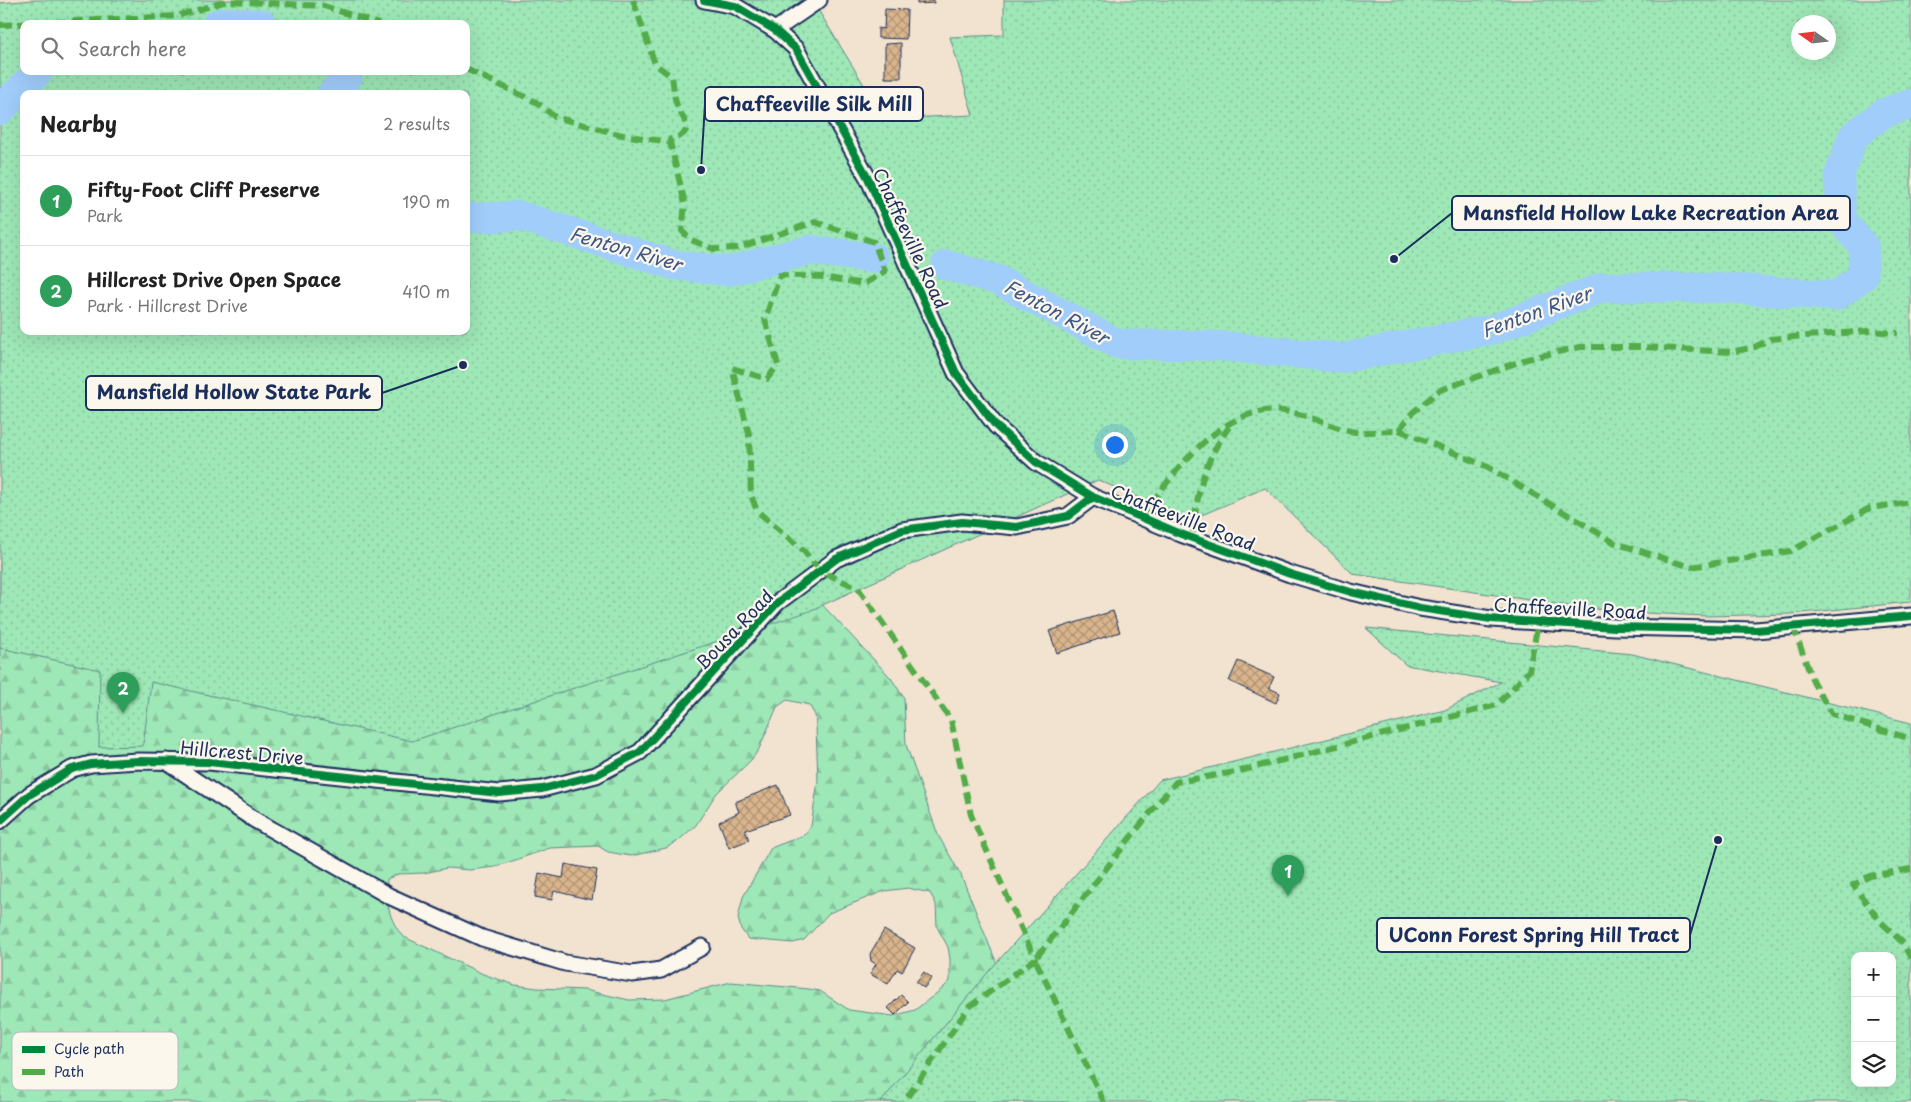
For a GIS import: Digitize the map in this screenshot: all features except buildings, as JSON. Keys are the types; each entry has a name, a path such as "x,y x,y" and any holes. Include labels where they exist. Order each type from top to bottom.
{"street":[{"name":"Chaffeeville Road","path":"704,0 734,6 776,30 796,49 868,178 956,373 996,426 1036,462 1092,498 1181,534 1290,574 1377,598 1491,619 1634,628 1756,630 1911,616"},
{"path":"776,30 819,0"},
{"name":"Bousa Road","path":"499,793 542,789 596,775 640,752 777,603 836,559 902,530 962,522 1017,527 1068,516 1092,498"},
{"name":"Hillcrest Drive","path":"0,821 29,795 72,769 91,764 166,761 209,762 499,793"},
{"name":"Hillcrest Drive","path":"166,761 255,820 388,896 482,938 564,963 632,974 661,970 702,947"}],"green space":[{"path":"33,0 812,0 885,119 973,115 950,37 1004,35 1004,0 1911,0 1911,602 1792,614 1705,616 1644,613 1583,608 1353,574 1265,488 1190,520 1098,480 807,612 412,741 151,682 143,746 99,747 100,670 0,648 0,3"},
{"path":"0,564 797,578 891,678 904,698 906,745 938,835 961,875 997,964 1067,1102 0,1102","holes":["787,700 809,705 815,715 818,781 811,826 804,835 771,848 743,897 738,918 741,929 748,939 793,943 804,940 829,913 884,891 908,888 930,893 936,904 937,927 948,947 950,981 915,1010 893,1016 849,1010 820,991 731,982 665,999 629,1000 585,990 515,985 483,974 404,937 394,924 389,910 387,879 398,874 424,873 447,868 470,870 495,867 550,848 598,846 608,852 631,856 666,848 678,841 696,825 716,794 752,759 759,749 777,707"]},
{"path":"1366,628 1632,654 1911,723 1911,1102 881,1102 989,971 1160,780 1445,710 1501,682 1406,665"}],"waterway":[{"name":"Fenton River","path":"20,90 35,75"},
{"name":"Fenton River","path":"336,90 347,78 347,75"},
{"name":"Fenton River","path":"0,110 20,90"},
{"name":"Fenton River","path":"946,265 998,280 1118,344 1222,346 1343,358 1494,329 1603,287 1726,288 1836,296 1863,276 1864,247 1842,221 1839,176 1853,136 1884,113 1911,104"},
{"name":"Fenton River","path":"470,218 520,216 674,265 729,271 809,250 874,258"}],"marked path":[{"path":"633,0 655,64 672,77 675,99 686,124 685,133 671,139 670,142"},
{"path":"98,20 177,16 227,1 324,6 367,20"},
{"path":"0,25 20,24"},
{"path":"470,71 536,102 555,117 622,135 670,142 685,204 682,231 691,240 714,249 738,248 815,222 874,242 885,271 864,284 823,277 780,275 765,319 778,365 767,379 732,368 749,434 751,495 757,511 803,550 820,571 858,588 951,720 971,815 1035,959 969,1007 904,1102"},
{"path":"1141,518 1169,480 1203,443 1223,428 1244,417 1266,411 1290,412 1356,432 1394,431 1399,430 1412,413 1440,390 1527,359 1580,347 1643,347 1731,352 1755,347 1770,339 1868,331 1898,333"},
{"path":"1192,538 1202,480 1212,454 1229,427"},
{"path":"1399,430 1488,467 1615,543 1691,567 1791,551 1870,508 1911,502"},
{"path":"1104,1102 1035,959 1176,782 1236,772 1497,705 1529,671 1538,623"},
{"path":"1793,626 1813,682 1832,714 1911,739"},
{"path":"1911,869 1870,876 1853,885 1880,921 1902,942 1911,958"}],"cycle path":[{"path":"704,0 735,6 775,30 796,49 868,178 956,373 996,426 1036,462 1093,497 1181,534 1290,574 1351,592 1420,608 1491,619 1615,627 1756,630 1911,616"},
{"path":"0,821 29,795 72,769 91,764 138,761 209,762 499,793 542,789 596,775 640,752 777,603 836,559 902,530 962,522 1017,527 1068,516 1093,497"}],"place":[{"name":"Chaffeeville Silk Mill","path":"701,170"},
{"name":"Mansfield Hollow Lake Recreation Area","path":"1394,259"},
{"name":"Mansfield Hollow State Park","path":"463,365"},
{"name":"Hillcrest Drive Open Space","path":"123,713"},
{"name":"UConn Forest Spring Hill Tract","path":"1718,840"},
{"name":"Fifty-Foot Cliff Preserve","path":"1288,896"}]}
